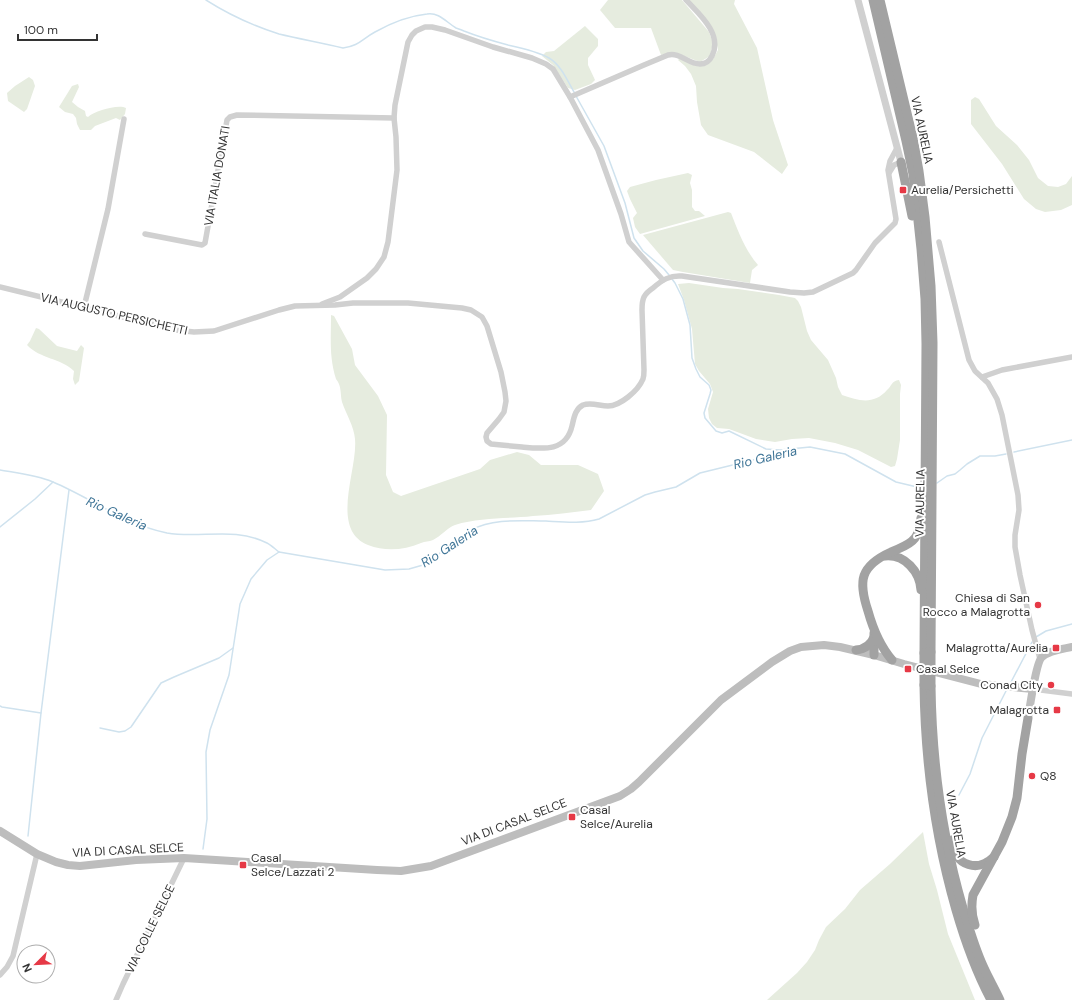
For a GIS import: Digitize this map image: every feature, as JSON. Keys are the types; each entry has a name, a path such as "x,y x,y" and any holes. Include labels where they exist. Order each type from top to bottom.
{"highway":[{"name":"VIA AURELIA","path":"872,0 911,163 924,284 929,458 932,502 927,652"},
{"name":"VIA AURELIA","path":"880,0 914,143 919,171 932,293 933,329 929,458 926,491 927,686 925,727 930,784 951,892 974,963 990,1000"},
{"path":"886,0 894,40 894,61"},
{"path":"901,162 924,284"},
{"path":"874,655 878,650 876,636 862,594 862,583 865,573 875,561 908,544 915,538 919,528 926,491"},
{"path":"882,557 894,556 902,559 912,568 918,578 921,590 921,634 927,652"},
{"path":"856,650 862,650 867,647 876,636"},
{"path":"876,636 892,660"},
{"name":"VIA AURELIA","path":"927,686 937,785 954,877 978,954 1000,1000"},
{"path":"978,954 979,942 971,905 977,887 1002,842 1012,817 1017,798 1028,718"},
{"path":"937,785 945,809 956,855 959,859 964,863 976,866 982,865 995,856"},
{"path":"983,967 992,973 1005,1000"}],"main road":[{"name":"VIA DI CASAL SELCE","path":"0,831 37,854 62,864 80,866 144,859 184,858 394,871 408,870 431,866 612,799 627,791 639,782 721,700 762,669 790,651 808,646 824,645 856,650 982,684 1033,689"},
{"path":"1028,718 1040,659 1051,652 1072,647"}],"street":[{"path":"574,95 670,54 678,55 698,64 702,64 709,60 714,50 714,36 707,23 686,0"},
{"path":"858,0 901,162 894,165 889,174"},
{"path":"320,305 340,297 367,278 376,269 384,257 388,242 397,170 394,118 396,101 408,42 416,31 428,26 532,58 549,66 556,72 574,95 601,158 621,214 628,240 632,247 665,279"},
{"name":"VIA ITALIA DONATI","path":"145,234 202,245 205,243 227,120 230,117 237,115 394,118"},
{"path":"84,307 108,209 124,119"},
{"name":"VIA AUGUSTO PERSICHETTI","path":"0,287 176,330 199,332 221,329 295,306 353,303 408,303 465,308 477,312 484,319 501,372 505,392 504,412 487,433 486,437 488,442 491,444 543,449 558,445 568,437 575,414 580,407 587,404 608,406 616,404 631,394 639,385 643,379 644,370 642,302 649,291 665,279 673,276 682,276 804,293 816,291 850,275 856,270 875,243 896,223 888,168 889,163 898,148"},
{"path":"939,242 969,360 975,371 988,383 997,399 1002,415 1018,495 1019,510 1015,535 1015,547 1032,630 1040,659"},
{"path":"982,377 1002,370 1072,357"},
{"path":"1033,689 1072,694"},
{"path":"0,975 7,967 13,956 37,854"},
{"name":"VIA COLLE SELCE","path":"116,1000 184,858"}],"shaded area":[{"path":"608,0 682,0 709,32 713,43 710,56 700,62 674,52 661,55 651,28 615,28 600,10"},
{"path":"688,0 735,0 734,4 757,48 773,120 788,165 782,174 754,152 708,135 701,125 696,86 691,74 678,60 680,58 697,65 713,59 718,50 714,31"},
{"path":"585,26 598,39 598,46 588,58 588,65 595,80 591,84 575,90 568,88 553,65 542,56 546,52 554,51"},
{"path":"29,77 33,80 35,86 27,109 24,112 8,101 7,93"},
{"path":"78,84 79,87 72,102 85,111 86,116 88,117 101,110 118,107 126,108 125,114 120,120 116,118 95,126 91,130 80,130 73,114 65,112 59,107 72,86"},
{"path":"975,97 979,99 996,126 1017,145 1029,160 1038,178 1048,186 1058,187 1066,184 1072,176 1072,205 1061,210 1045,212 1036,209 1024,199 1002,164 971,124 971,100"},
{"path":"688,173 692,175 690,183 692,190 692,207 695,211 699,211 705,216 640,234 635,227 633,218 637,213 627,191 630,187"},
{"path":"728,212 731,213 746,247 758,265 752,270 750,283 673,270 643,235"},
{"path":"689,283 795,298 801,307 807,331 811,340 828,360 842,395 860,400 872,400 882,395 893,383 899,380 901,385 900,440 895,466 891,467 858,450 835,443 809,438 775,442 756,439 729,429 717,428 712,424 709,418 708,409 713,392 710,384 695,364 692,329 678,284"},
{"path":"331,315 334,316 352,349 355,365 378,396 387,415 386,475 393,492 401,496 480,469 490,460 517,452 529,455 541,465 578,465 598,474 604,491 591,510 465,522 452,526 433,540 402,549 381,549 368,545 356,537 350,526 348,513 348,498 355,452 355,439 352,425 342,402 340,387 336,379 332,363"},
{"path":"36,328 57,346 77,351 81,345 84,348 79,381 75,385 73,379 74,371 63,363 32,350 27,345"},
{"path":"923,832 929,864 948,934 975,1000 767,1000 807,962 815,950 826,927 845,909 860,890"}],"waterway":[{"path":"206,0 232,15 270,31 343,48 357,44 375,32 400,20 413,16 435,14 456,28 549,58 560,69 574,92"},
{"path":"576,96 604,146 625,203 634,238 643,251 669,275"},
{"path":"672,279 683,299 690,325 692,358 700,377 709,385 711,390 704,413 705,418 716,431 722,433 729,431 766,449 779,450"},
{"name":"Rio Galeria","path":"1014,452 1072,440"},
{"name":"Rio Galeria","path":"0,470 27,474 47,480 137,524 151,529 167,533 192,535 242,535 267,543 279,552 385,570 409,569 423,565 429,562 460,537 480,526 508,521 586,522 599,519 645,495 676,487 700,473 753,460 780,450 810,447 845,454 896,482 917,487"},
{"name":"Rio Galeria","path":"937,483 947,476 955,474 980,456 1006,454"},
{"path":"0,527 35,499 53,482"},
{"path":"28,836 41,713 69,490"},
{"path":"203,849 207,819 206,752 210,730 229,675 240,604 251,579 267,560 279,552"},
{"path":"1036,637 1046,631 1072,624"},
{"path":"1010,684 1032,642"},
{"path":"100,728 119,732 125,731 131,727 161,683 219,658 233,648"},
{"path":"959,795 970,774 982,738 1006,691"},
{"path":"0,706 41,713"}],"place":[{"name":"Aurelia/Persichetti","path":"903,190"},
{"name":"Chiesa di San Rocco a Malagrotta","path":"1038,605"},
{"name":"Malagrotta/Aurelia","path":"1056,648"},
{"name":"Casal Selce","path":"908,669"},
{"name":"Conad City","path":"1051,685"},
{"name":"Malagrotta","path":"1057,710"},
{"name":"Q8","path":"1032,776"},
{"name":"Casal Selce/Aurelia","path":"572,817"},
{"name":"Casal Selce/Lazzati 2","path":"243,865"}]}
